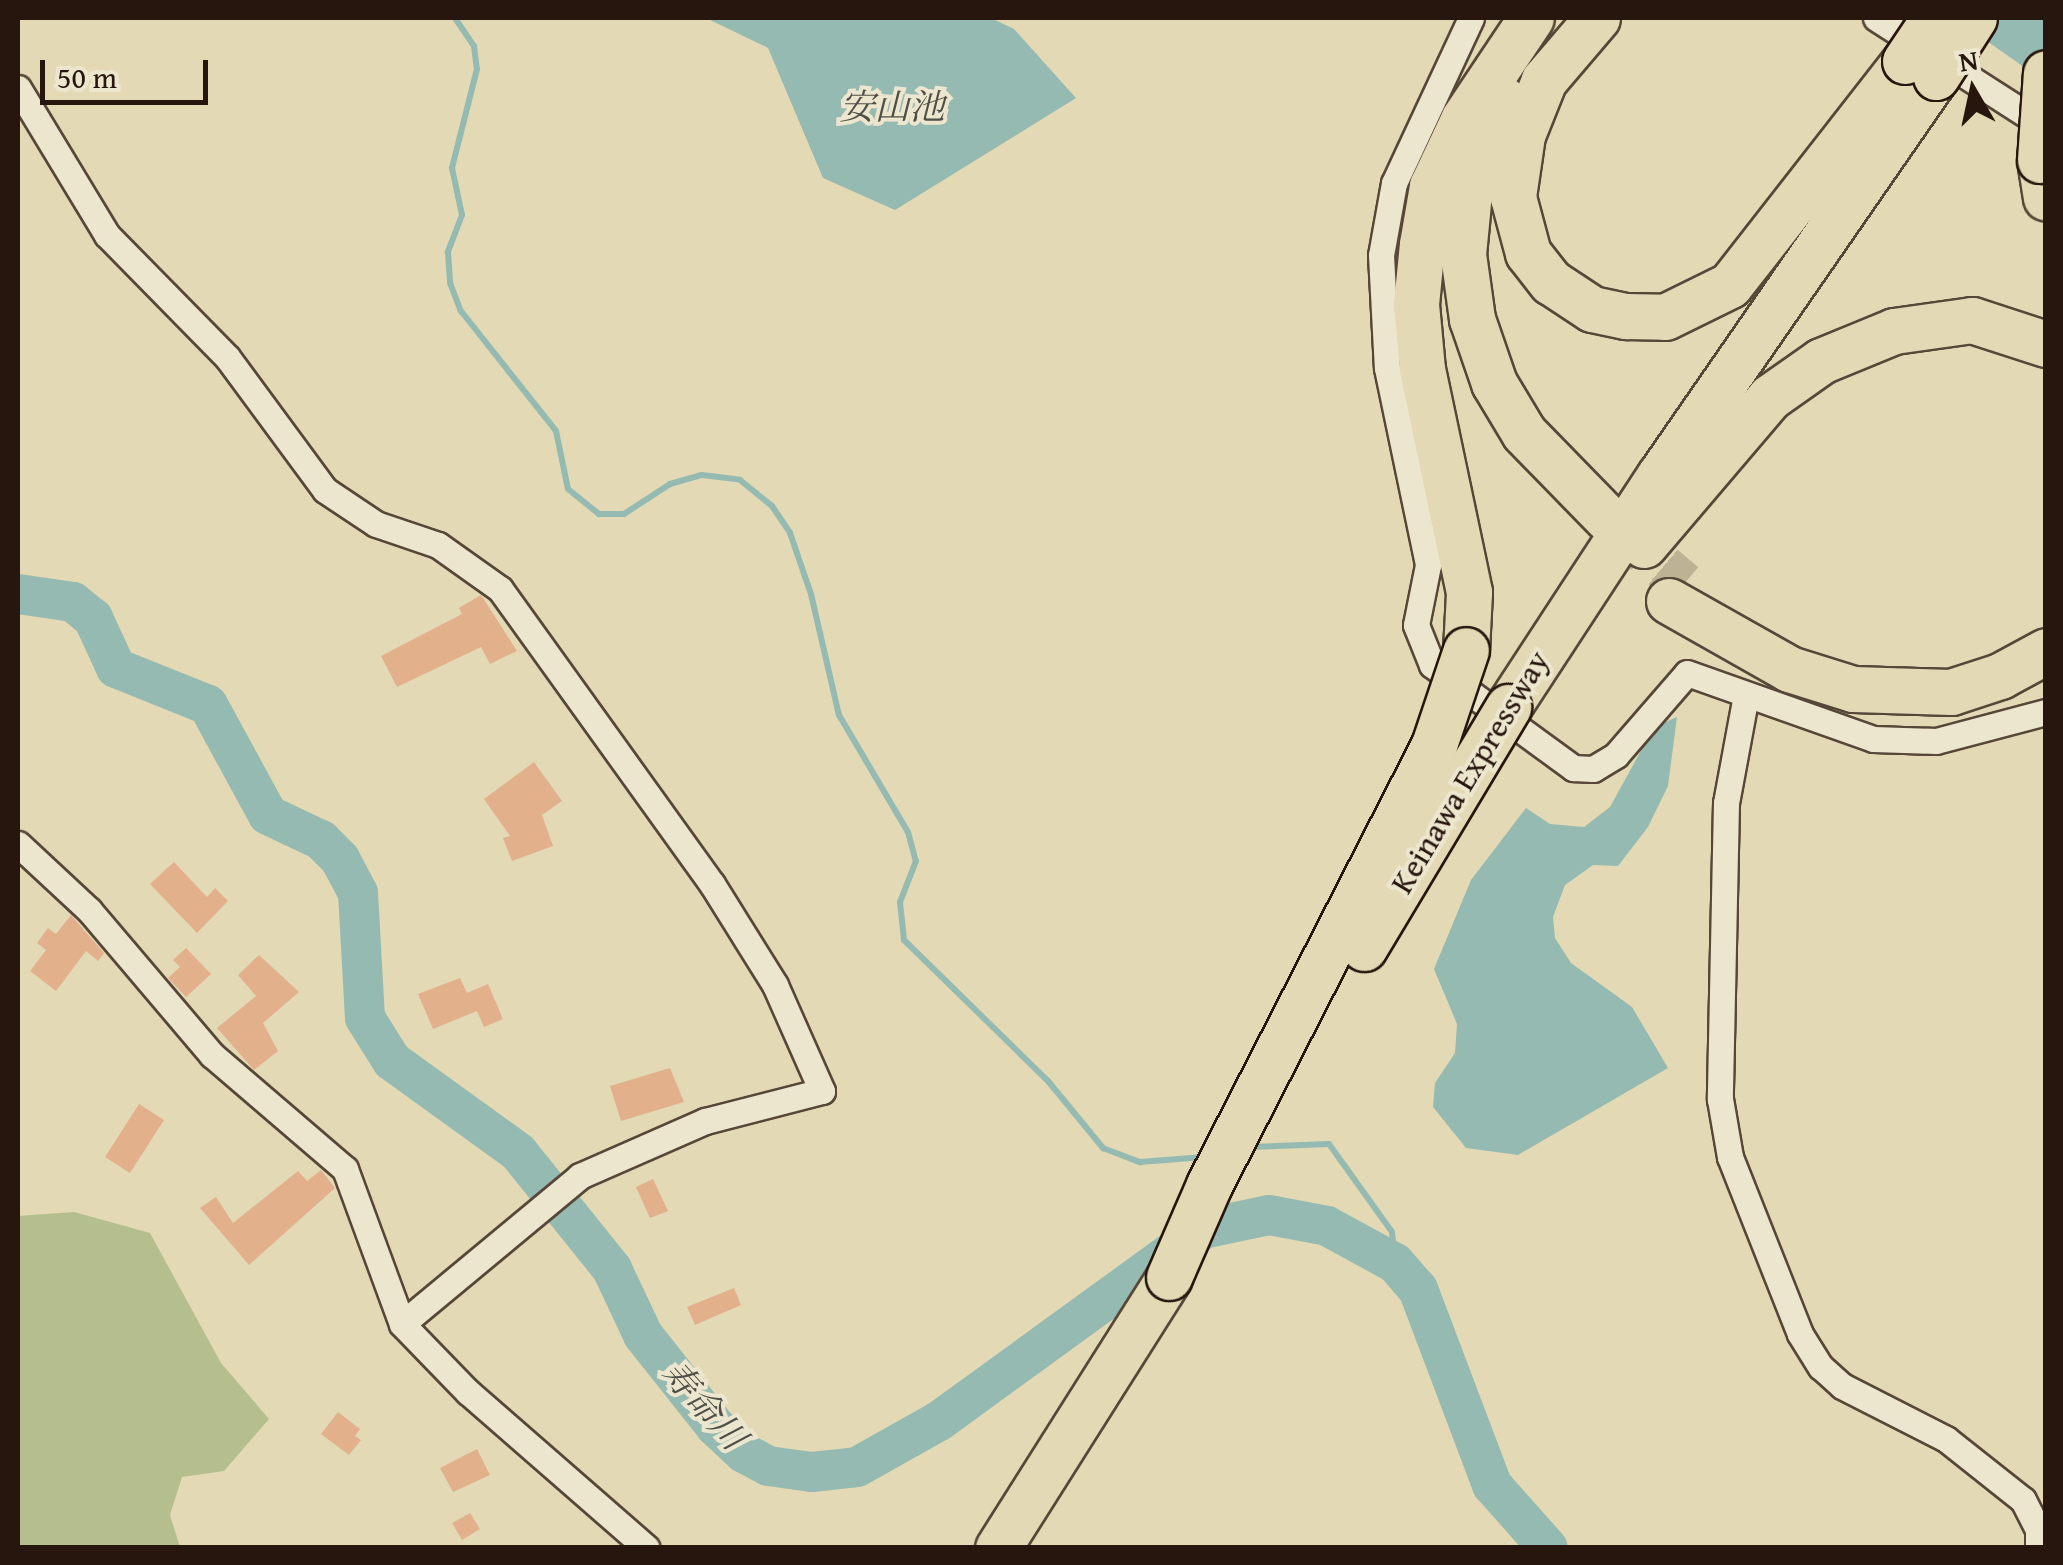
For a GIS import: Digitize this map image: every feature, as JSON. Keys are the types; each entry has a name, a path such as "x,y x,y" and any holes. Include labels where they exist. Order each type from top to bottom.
{"highway":[{"path":"1169,1277 1210,1184 1426,762 1466,650 1469,592 1432,428 1416,304 1432,186 1464,118 1531,18"},
{"path":"1464,118 1451,208 1458,338 1479,396 1512,449 1599,527 1524,433 1494,382 1472,319 1463,254 1469,192 1492,121 1518,67 1564,18"},
{"path":"1597,18 1544,80 1522,135 1513,198 1528,253 1551,282 1592,309 1664,318 1730,285 1920,69 1934,18"},
{"name":"Keinawa Expressway","path":"998,1548 1169,1277 1444,813 1518,713 1660,474 1920,69 1974,18"},
{"path":"2044,162 2046,73"},
{"path":"1518,713 1647,540 1784,386 1868,340 1925,326 1972,320 2046,344"},
{"path":"2046,624 1995,658 1950,673 1852,673 1747,628 1677,592 1789,670 1853,689 1951,692 2000,676 2046,650"}],"street":[{"path":"1470,18 1394,183 1381,256 1387,368 1428,566 1418,638 1440,672 1573,768 1593,768 1616,755 1687,672 1873,739 1906,742 1966,736 2046,712"},
{"path":"1876,18 2044,162"},
{"path":"18,88 107,235 227,357 325,490 376,524 438,545 500,589 712,884 775,985 822,1092 705,1121 580,1176 402,1324"},
{"path":"1746,695 1726,802 1720,1099 1730,1157 1800,1334 1821,1367 1842,1386 1946,1439 2023,1500 2038,1530 2038,1548"},
{"path":"18,844 100,922 212,1055 345,1169 402,1324 641,1546"}],"green space":[{"path":"74,1212 150,1233 221,1363 269,1419 224,1471 182,1477 170,1515 180,1547 18,1547 18,1216"}],"water":[{"name":"安山池","path":"706,18 991,18 1014,29 1076,98 895,210 823,178 768,48"},
{"path":"1952,18 2045,18 2045,82 1987,41"},
{"path":"1677,717 1668,786 1648,827 1618,866 1593,865 1565,885 1553,917 1555,938 1571,963 1632,1007 1668,1068 1518,1155 1466,1148 1433,1107 1435,1083 1455,1053 1457,1024 1434,969 1471,880 1526,808 1550,824 1584,827 1610,807 1654,727"}],"building":[{"path":"481,595 517,651 490,664 481,647 397,687 381,656 462,614 459,608"},
{"path":"534,762 562,801 542,815 553,846 512,861 503,838 510,836 484,799"},
{"path":"174,862 207,897 215,888 228,901 197,933 150,884"},
{"path":"71,915 104,953 98,961 86,951 56,991 30,971 46,950 37,943 48,928 56,934"},
{"path":"186,948 211,974 186,997 168,978 180,967 173,960"},
{"path":"259,955 299,992 263,1023 278,1051 254,1070 217,1028 256,996 238,975"},
{"path":"460,978 467,993 488,984 503,1019 484,1027 477,1011 433,1029 418,994"},
{"path":"670,1068 684,1102 621,1121 610,1086"},
{"path":"139,1104 164,1120 130,1173 105,1157"},
{"path":"321,1170 335,1188 249,1265 200,1208 216,1197 233,1223 298,1171 307,1181"},
{"path":"653,1179 668,1211 650,1218 636,1187"},
{"path":"734,1288 741,1305 695,1325 687,1307"},
{"path":"338,1412 360,1429 355,1436 361,1440 349,1455 321,1434"},
{"path":"477,1449 490,1475 453,1492 440,1468"},
{"path":"470,1513 480,1529 462,1540 452,1523"}],"waterway":[{"path":"455,18 474,46 477,69 452,168 462,215 448,252 450,283 461,311 556,431 568,489 599,514 624,514 670,484 702,475 740,480 772,506 790,533 811,594 839,715 908,832 916,861 900,902 904,940 1048,1081 1103,1148 1140,1162 1204,1157"},
{"name":"寿命川","path":"18,594 73,602 93,618 116,668 208,705 268,815 321,840 340,859 358,893 365,1018 392,1061 518,1152 612,1269 643,1335 715,1426 744,1453 768,1466 812,1472 857,1467 939,1421 1203,1229 1269,1215 1327,1226 1395,1263 1418,1289 1492,1485 1548,1548"},
{"path":"1250,1147 1329,1144 1392,1232 1395,1263"}],"tunnel":[{"path":"1612,523 1684,584"}]}
